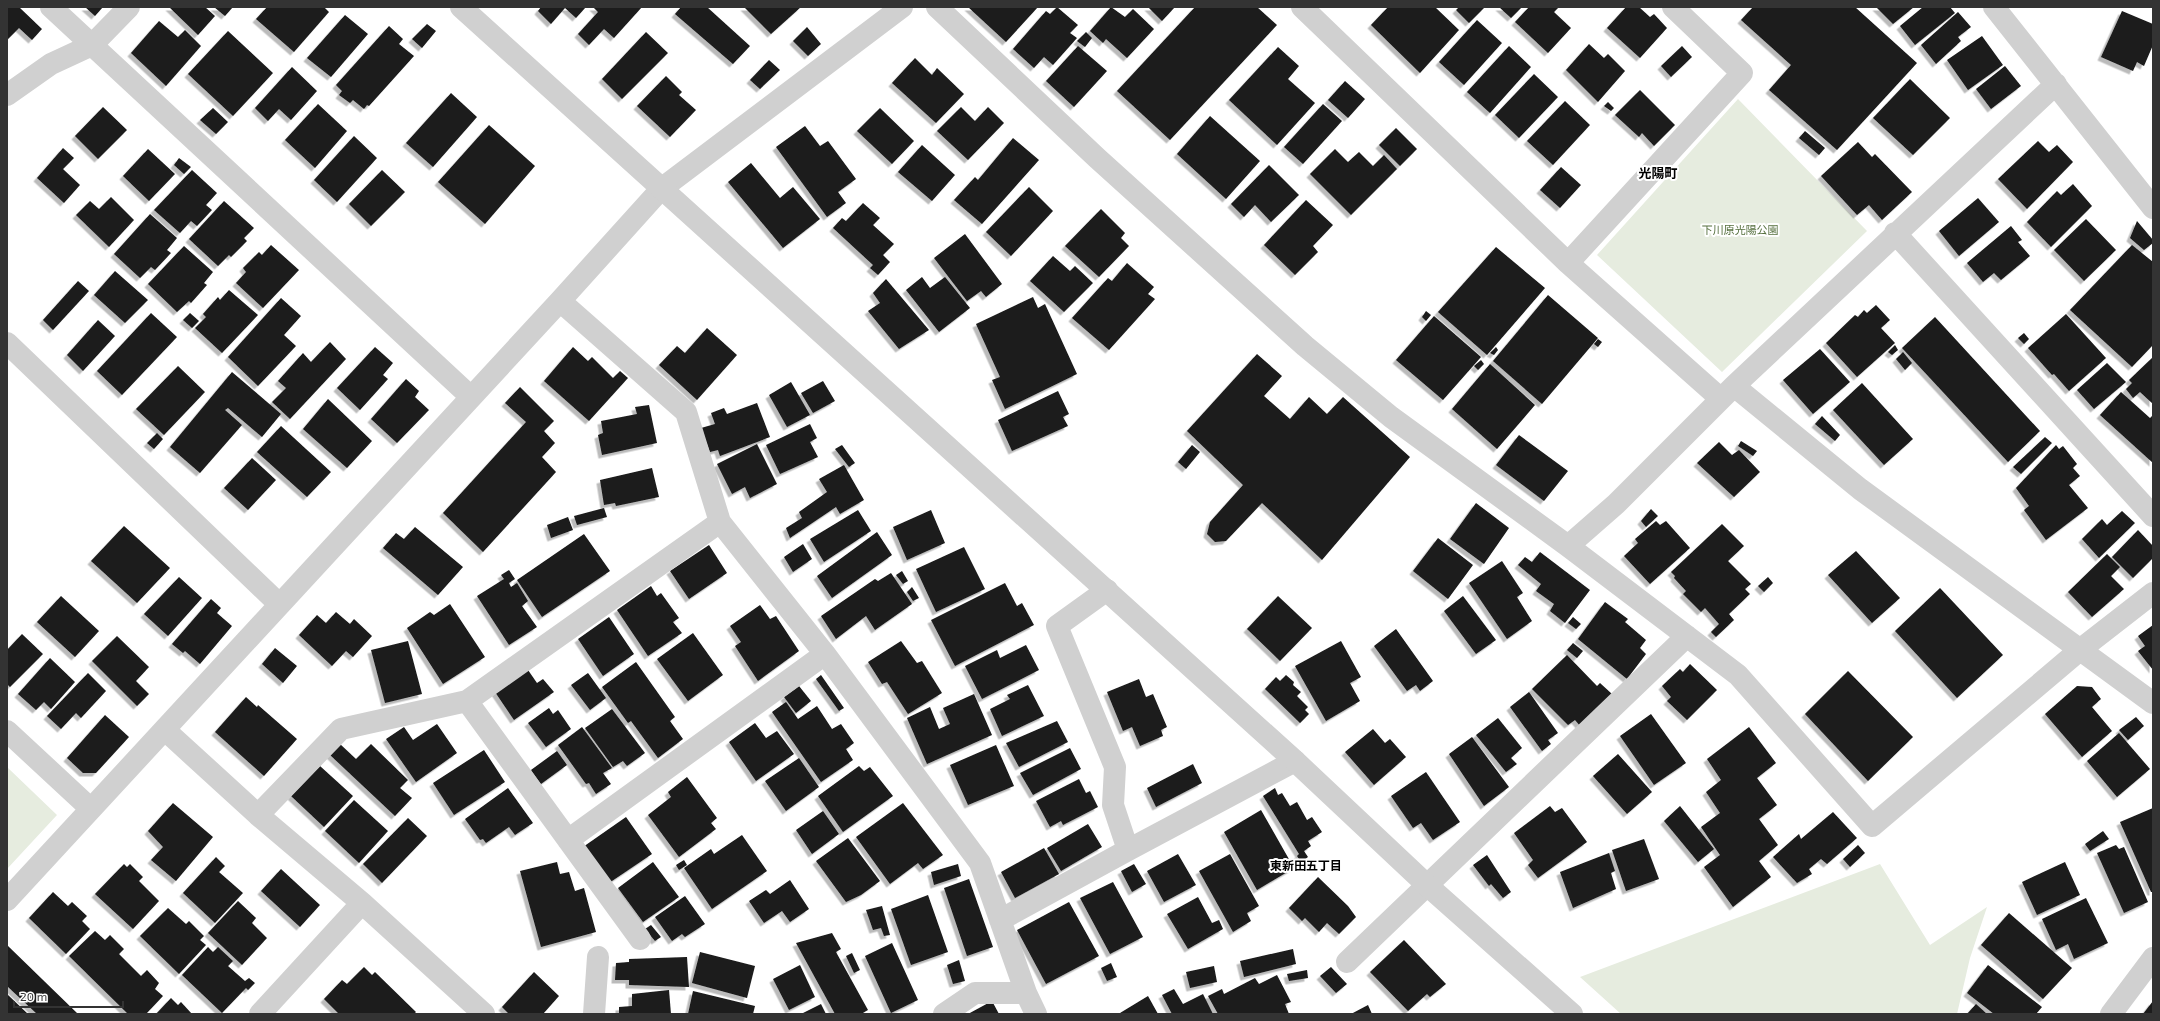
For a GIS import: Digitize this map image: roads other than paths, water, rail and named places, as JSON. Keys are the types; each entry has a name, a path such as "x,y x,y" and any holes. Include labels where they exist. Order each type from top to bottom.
{"street":[{"path":"52,7 471,397"},
{"path":"7,95 51,64 92,45 129,7"},
{"path":"461,7 1296,761 1428,886 1572,1014"},
{"path":"7,900 560,301 661,189 902,7"},
{"path":"936,7 1097,158 1305,346 1391,417 1568,546 1738,676 1872,826 2081,649 2153,593"},
{"path":"1302,7 1568,263 1728,393 2153,703"},
{"path":"1568,263 1742,73 1673,7"},
{"path":"1994,7 2153,208"},
{"path":"1568,546 1616,504 1728,393 1895,233 2056,84"},
{"path":"1895,233 2153,516"},
{"path":"560,301 686,412 720,522 825,654 980,863 1026,993 1036,1014"},
{"path":"7,343 279,604"},
{"path":"258,815 341,729 467,701 720,522"},
{"path":"1107,590 1057,626 1115,768 1113,805 1128,850"},
{"path":"1347,962 1428,886 1687,636"},
{"path":"568,840 825,654"},
{"path":"467,701 640,939"},
{"path":"164,730 258,815 362,903 484,1014"},
{"path":"7,731 91,809"},
{"path":"1000,920 1296,761"},
{"path":"260,1014 362,903"},
{"path":"594,1014 598,957"},
{"path":"2111,1014 2153,958"},
{"path":"944,1014 975,993 1026,993"}],"district":[{"name":"光陽町","path":"1658,173"},
{"name":"東新田五丁目","path":"1306,866"}],"park label":[{"name":"下川原光陽公園","path":"1740,230"}]}
